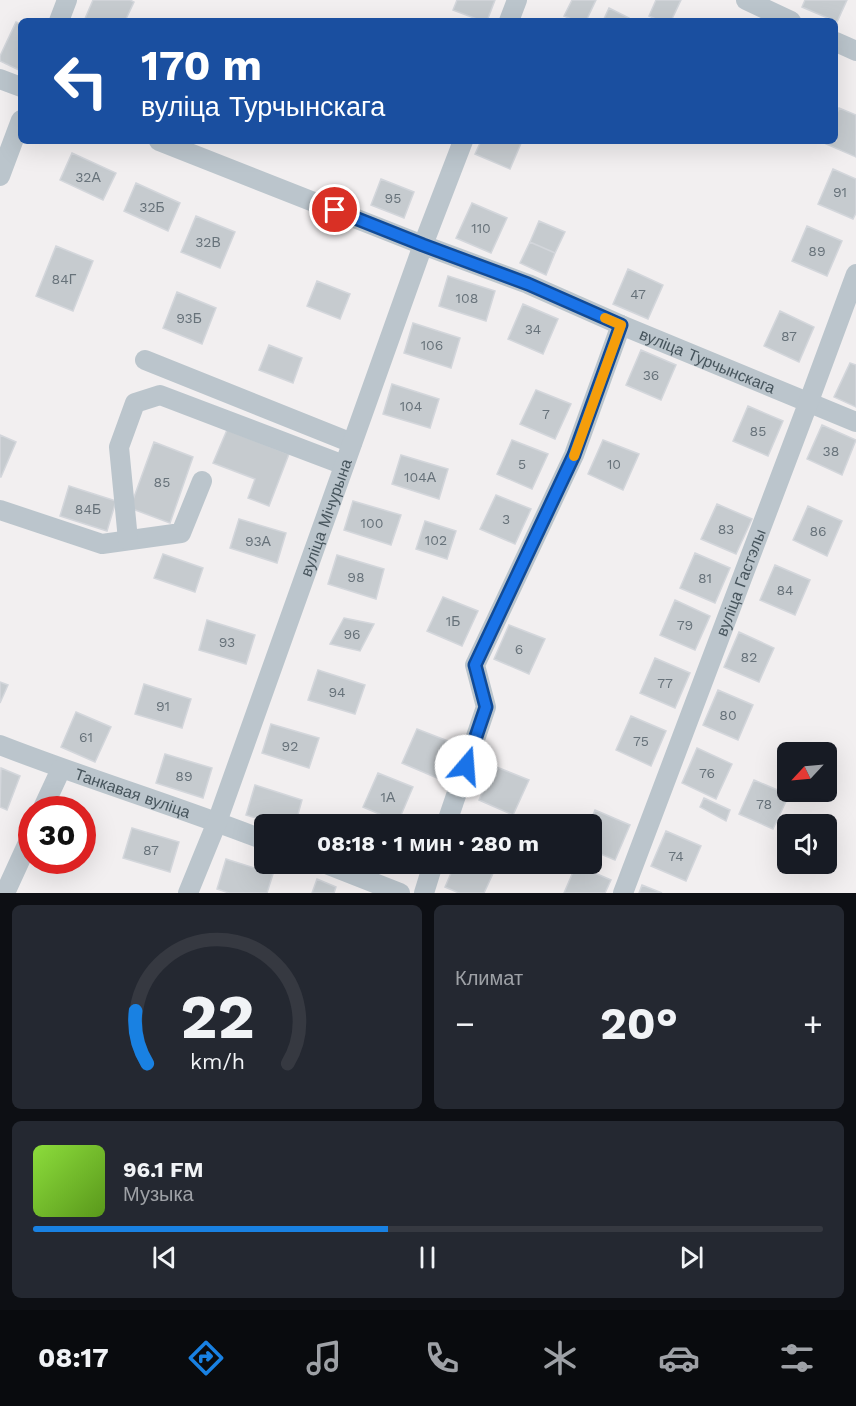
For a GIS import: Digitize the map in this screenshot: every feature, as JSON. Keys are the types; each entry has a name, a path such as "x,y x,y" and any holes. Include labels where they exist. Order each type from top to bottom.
{"street":[{"path":"60,18 67,0"},
{"path":"510,18 517,0"},
{"path":"746,0 785,18"},
{"path":"838,43 856,51"},
{"path":"0,79 18,86"},
{"path":"0,176 18,128"},
{"name":"вуліца Турчынскага","path":"167,144 528,284 856,422"},
{"name":"вуліца Мічурына","path":"188,893 217,822 423,245 462,144"},
{"name":"вуліца Гастэлы","path":"623,893 856,274"},
{"path":"451,814 486,707 475,665 574,455 621,325"},
{"path":"145,360 352,443"},
{"path":"128,540 119,447 135,403 160,395 344,465"},
{"path":"0,510 102,544 181,533 202,481"},
{"name":"Танкавая вуліца","path":"0,745 61,769 254,836"},
{"path":"48,796 61,769"},
{"path":"5,893 18,865"},
{"path":"352,874 400,893"},
{"path":"424,893 431,874"}],"building":[{"path":"93,0 130,0 134,2 126,18 85,18"},
{"path":"457,0 495,0 488,18 474,18 453,10"},
{"path":"572,0 596,0 587,18 564,16"},
{"path":"656,0 681,0 672,18 649,16"},
{"path":"805,0 847,0 838,20 802,7"},
{"path":"609,8 629,18 604,18"},
{"path":"16,22 18,23 18,70 0,61 0,56"},
{"path":"839,108 856,115 856,157 826,144 838,144"},
{"path":"480,144 521,144 510,169 475,154"},
{"path":"72,153 116,173 103,200 60,180"},
{"path":"833,169 856,179 856,213 853,219 818,204"},
{"path":"381,179 414,192 404,218 371,205"},
{"path":"136,183 180,203 168,231 124,211"},
{"path":"472,203 507,218 491,253 456,238"},
{"path":"196,216 235,232 220,268 181,252"},
{"path":"539,221 565,232 555,253 530,242"},
{"path":"807,226 842,241 827,276 792,261"},
{"path":"530,242 555,253 546,275 520,263"},
{"path":"56,246 93,261 73,311 36,296"},
{"path":"628,269 663,285 648,319 613,304"},
{"path":"448,276 495,291 486,321 439,306"},
{"path":"317,281 350,294 340,319 307,306"},
{"path":"177,292 216,308 202,344 163,328"},
{"path":"523,304 558,319 543,354 508,339"},
{"path":"780,311 814,327 799,362 764,346"},
{"path":"413,323 460,338 451,368 404,353"},
{"path":"269,345 302,358 293,383 259,370"},
{"path":"641,350 676,365 661,400 626,385"},
{"path":"850,363 856,365 856,407 834,397"},
{"path":"392,384 439,399 430,428 383,414"},
{"path":"536,390 571,404 555,439 520,424"},
{"path":"748,406 783,421 768,456 733,441"},
{"path":"822,425 856,440 842,475 807,459"},
{"path":"227,430 289,454 269,506 248,498 255,479 213,463"},
{"path":"0,435 16,442 1,477 0,477"},
{"path":"512,440 548,454 532,489 497,474"},
{"path":"603,440 639,454 623,490 588,474"},
{"path":"154,442 193,457 170,523 130,508"},
{"path":"401,455 448,469 439,499 392,484"},
{"path":"69,486 116,501 107,531 60,516"},
{"path":"496,495 531,509 515,544 480,529"},
{"path":"353,501 401,515 391,545 344,530"},
{"path":"717,504 752,519 736,554 701,539"},
{"path":"808,506 842,521 827,556 793,540"},
{"path":"239,519 286,533 277,563 230,548"},
{"path":"425,521 456,531 447,559 416,549"},
{"path":"695,553 730,568 715,603 680,588"},
{"path":"163,554 203,568 195,592 154,578"},
{"path":"337,555 384,569 376,599 328,584"},
{"path":"775,565 810,580 795,615 760,600"},
{"path":"443,597 478,611 462,646 427,631"},
{"path":"675,600 710,616 695,650 660,635"},
{"path":"344,618 374,624 360,651 330,644"},
{"path":"207,620 255,635 246,664 199,650"},
{"path":"509,625 545,639 529,674 494,659"},
{"path":"739,632 774,648 759,682 724,667"},
{"path":"655,658 690,673 675,708 640,693"},
{"path":"318,670 365,685 355,714 308,700"},
{"path":"0,682 8,685 0,703"},
{"path":"144,684 191,699 182,728 135,714"},
{"path":"718,690 753,705 738,740 703,725"},
{"path":"76,712 111,727 95,762 61,747"},
{"path":"631,716 666,731 651,766 616,750"},
{"path":"271,724 319,738 309,768 262,753"},
{"path":"417,729 453,743 437,778 402,763"},
{"path":"697,748 732,764 716,799 682,783"},
{"path":"165,754 212,768 203,798 156,783"},
{"path":"494,766 529,780 513,814 479,800"},
{"path":"1,768 20,776 7,810 0,807"},
{"path":"378,773 413,787 401,814 379,814 363,807"},
{"path":"754,780 777,790 777,802 786,802 780,814 777,814 773,829 739,814"},
{"path":"255,785 302,800 298,814 254,814 254,817 246,815"},
{"path":"704,798 730,810 726,821 700,807"},
{"path":"595,810 630,825 615,860 602,855 602,814 593,814"},
{"path":"132,828 179,842 170,872 123,858"},
{"path":"666,831 701,846 686,881 651,866"},
{"path":"226,859 254,868 254,874 273,874 267,893 229,893 217,889"},
{"path":"451,874 493,874 484,893 459,893 445,887"},
{"path":"572,874 597,874 611,880 605,893 564,893"},
{"path":"317,879 336,887 334,893 312,893"},
{"path":"642,885 662,893 639,893"}],"slow traffic":[{"path":"574,456 621,325 605,318"}],"route":[{"path":"335,210 528,284 621,325 574,455 475,665 486,707 466,766"}]}
